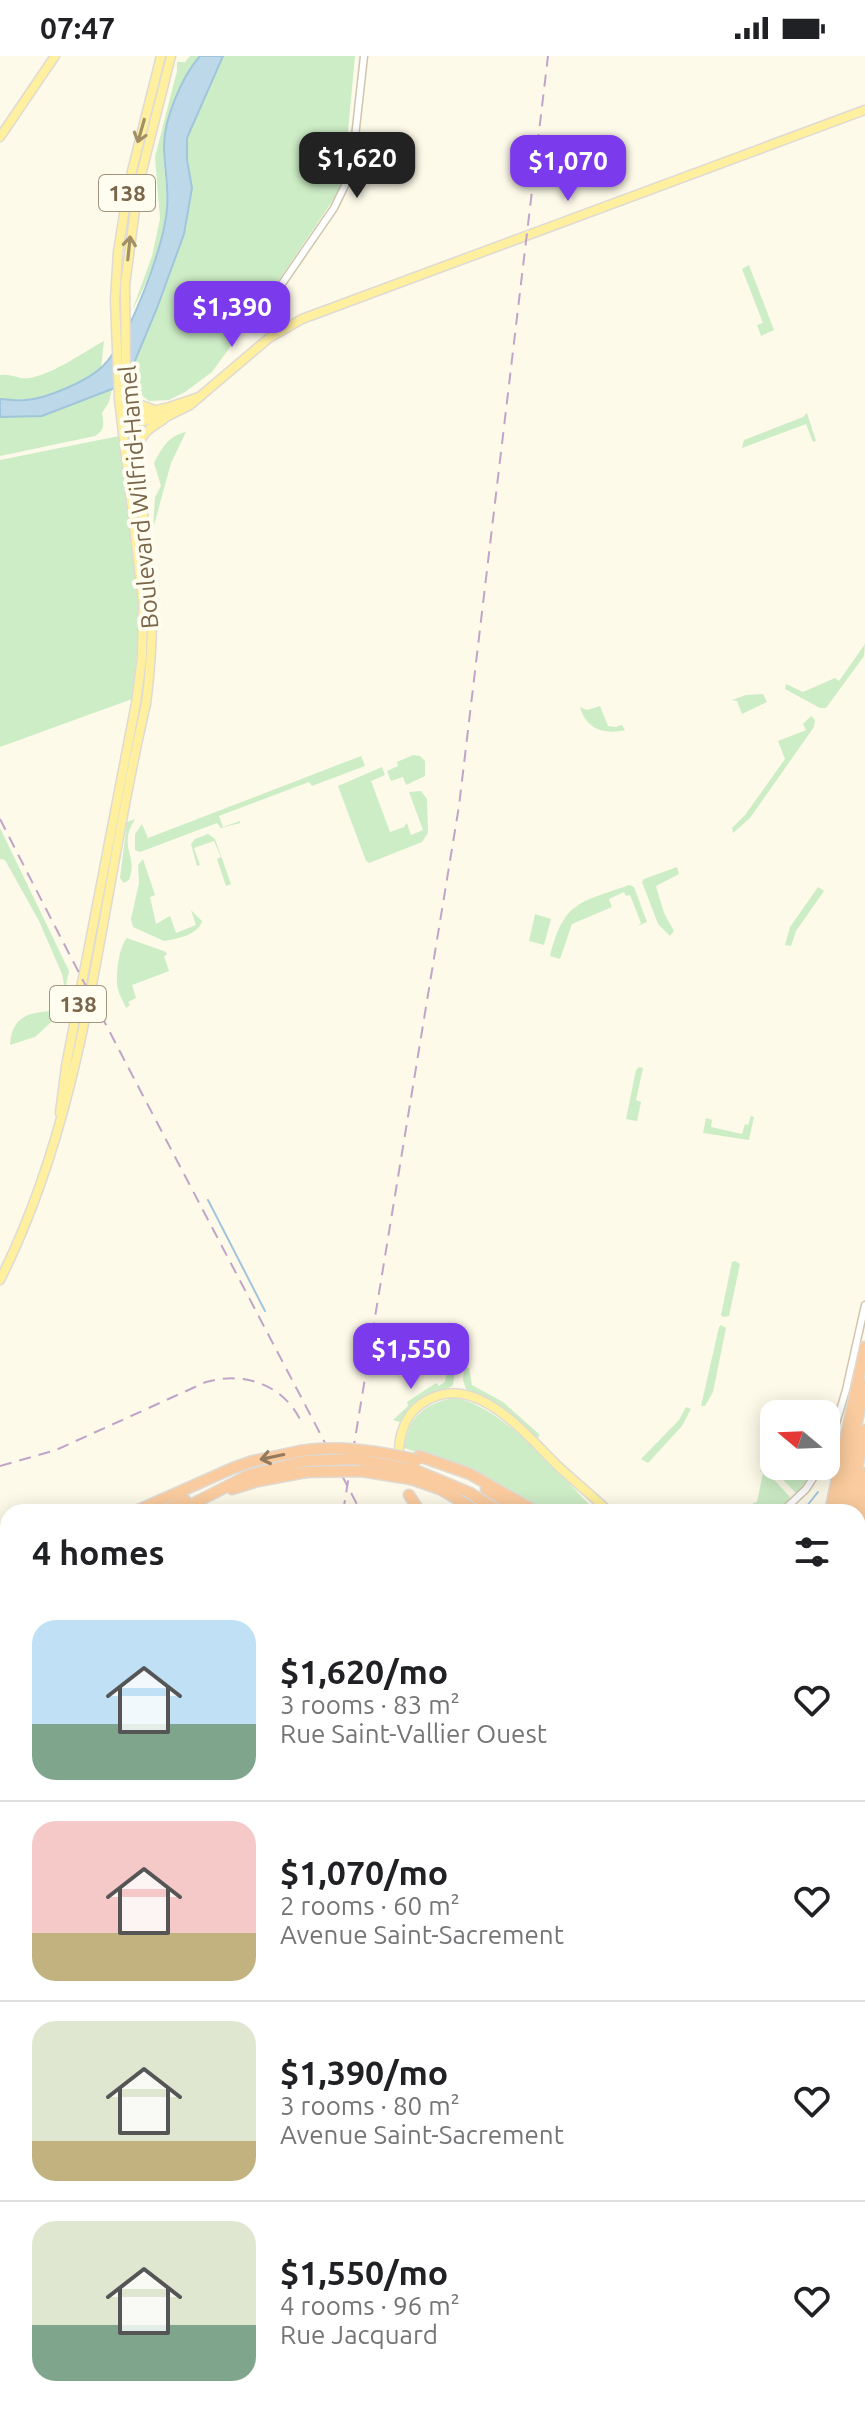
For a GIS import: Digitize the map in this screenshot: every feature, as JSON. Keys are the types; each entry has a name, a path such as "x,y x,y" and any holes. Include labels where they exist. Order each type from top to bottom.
{"highway":[{"path":"832,1504 865,1347"},
{"path":"840,1504 865,1384"},
{"path":"824,1504 853,1404"},
{"path":"850,1504 865,1430"},
{"path":"211,1494 304,1461 330,1448 371,1451 467,1479 508,1504"},
{"path":"152,1504 253,1461 326,1459 416,1466 477,1478 523,1504"},
{"path":"178,1504 215,1486 304,1461"},
{"path":"416,1466 440,1489 465,1504"},
{"path":"416,1466 487,1504"},
{"path":"859,1504 865,1473"},
{"path":"192,1504 242,1479"},
{"path":"164,1504 203,1481"},
{"path":"409,1495 412,1504"},
{"path":"409,1495 415,1504"}],"main road":[{"path":"0,137 55,56"},
{"name":"Boulevard Wilfrid-Hamel","path":"0,1280 27,1221 59,1126 78,1054 149,678 152,599 138,471 118,391 116,278 133,160 161,56"},
{"name":"Boulevard Wilfrid-Hamel","path":"59,1126 64,1077 136,703 142,657 142,586 126,420 125,285 134,210 171,56"},
{"path":"126,420 190,405 269,338 317,313 865,110"},
{"path":"126,383 138,404 166,412"},
{"path":"138,471 141,438 166,412"},
{"path":"409,1495 399,1459 403,1429 421,1404 440,1395 457,1392 480,1399 504,1415 599,1504"}],"street":[{"path":"284,328 275,307 277,291 334,208 351,173 364,56"},
{"path":"840,1410 865,1305"},
{"path":"790,1504 812,1480"}],"green space":[{"path":"190,56 200,56 178,97 164,142 167,202 164,224 149,275 132,311 152,256 160,219 155,157 177,62 185,62"},
{"path":"223,56 355,56 343,185 212,372 169,400 149,401 137,392 137,367 134,366 184,234 192,188 186,160 187,138"},
{"path":"749,265 774,330 761,336 757,325 763,323 742,269"},
{"path":"104,341 101,368 79,383 40,397 0,399 0,375 26,378 40,375"},
{"path":"112,389 102,413 102,429 95,436 0,456 0,417 42,416"},
{"path":"807,413 816,441 813,442 806,424 742,448 744,440"},
{"path":"186,432 171,463 153,529 155,497 161,486 154,463 170,440"},
{"path":"119,436 138,594 139,634 132,699 0,747 0,460"},
{"path":"865,644 864,656 826,708 820,708 785,689 786,684 803,692 835,678 839,681"},
{"path":"763,694 767,702 742,714 737,701 732,700 746,695"},
{"path":"600,706 608,726 622,725 625,730 610,732 597,729 587,721 580,707 587,710"},
{"path":"811,716 815,720 814,727 750,818 733,833 732,828 785,759 778,741 806,730 803,724"},
{"path":"413,755 425,761 425,776 406,785 403,777 391,781 387,771 398,766 397,762"},
{"path":"361,756 365,766 312,786 309,782 219,816 223,827 240,823 221,828 217,823 140,852 135,850 135,834 142,824 148,838"},
{"path":"382,767 385,775 371,781 390,832 407,823 411,835 423,830 409,792 421,791 427,799 428,833 422,842 369,863 338,786"},
{"path":"135,819 128,837 131,871 129,880 124,883 120,878 127,822"},
{"path":"0,828 69,971 60,1014 35,1037 10,1045 19,1021 32,1014 58,1010 64,984 39,921 5,860 0,859"},
{"path":"208,834 215,839 231,884 226,886 217,859 221,857 214,841 194,848 200,865 197,866 191,844"},
{"path":"143,859 155,895 150,897 156,924 170,916 176,933 196,925 191,910 202,921 192,933 164,941 133,927 131,919 139,883 138,865"},
{"path":"677,867 679,874 656,886 664,913 674,931 670,936 658,924 642,882"},
{"path":"629,885 634,887 647,922 638,926 641,923 630,895 626,896 624,892 609,899 612,907 572,924 560,959 550,956 561,924 568,914 586,901"},
{"path":"818,887 824,891 796,931 791,946 785,945 790,927"},
{"path":"535,914 551,919 544,945 529,941"},
{"path":"127,938 166,952 164,956 169,971 132,985 136,998 128,1002 130,1005 126,1008 117,977 120,954"},
{"path":"639,1067 643,1068 636,1100 641,1102 637,1121 626,1119"},
{"path":"751,1116 754,1117 749,1140 703,1133 706,1118 712,1120 711,1127 742,1134"},
{"path":"732,1262 740,1264 729,1316 723,1317"},
{"path":"719,1327 726,1328 713,1392 705,1406 701,1406"},
{"path":"452,1349 458,1350 453,1385 419,1400 400,1422 393,1420 408,1406 407,1402 436,1383 439,1386 445,1382"},
{"path":"464,1367 469,1368 472,1385 503,1402 539,1437 535,1438 499,1406 466,1389"},
{"path":"454,1398 491,1413 528,1442 589,1504 531,1504 469,1469 404,1448 414,1420 426,1408"},
{"path":"686,1407 691,1409 682,1426 648,1463 641,1459 679,1420"},
{"path":"762,1480 774,1480 790,1497 785,1504 753,1504 757,1502"},
{"path":"783,1480 807,1480 795,1492"}],"water":[{"path":"200,56 223,56 187,138 192,188 184,234 127,380 112,389 42,416 0,417 0,399 34,399 55,393 96,372 124,335 160,245 167,200 164,146 167,123 181,86"}],"waterway":[{"path":"208,1200 265,1311"},
{"path":"808,1504 818,1492"}],"railway":[{"path":"344,1504 459,806 548,56"},
{"path":"0,819 357,1504"},
{"path":"0,1466 56,1450 206,1382 221,1379 249,1380 274,1390 285,1399 302,1423"}]}
